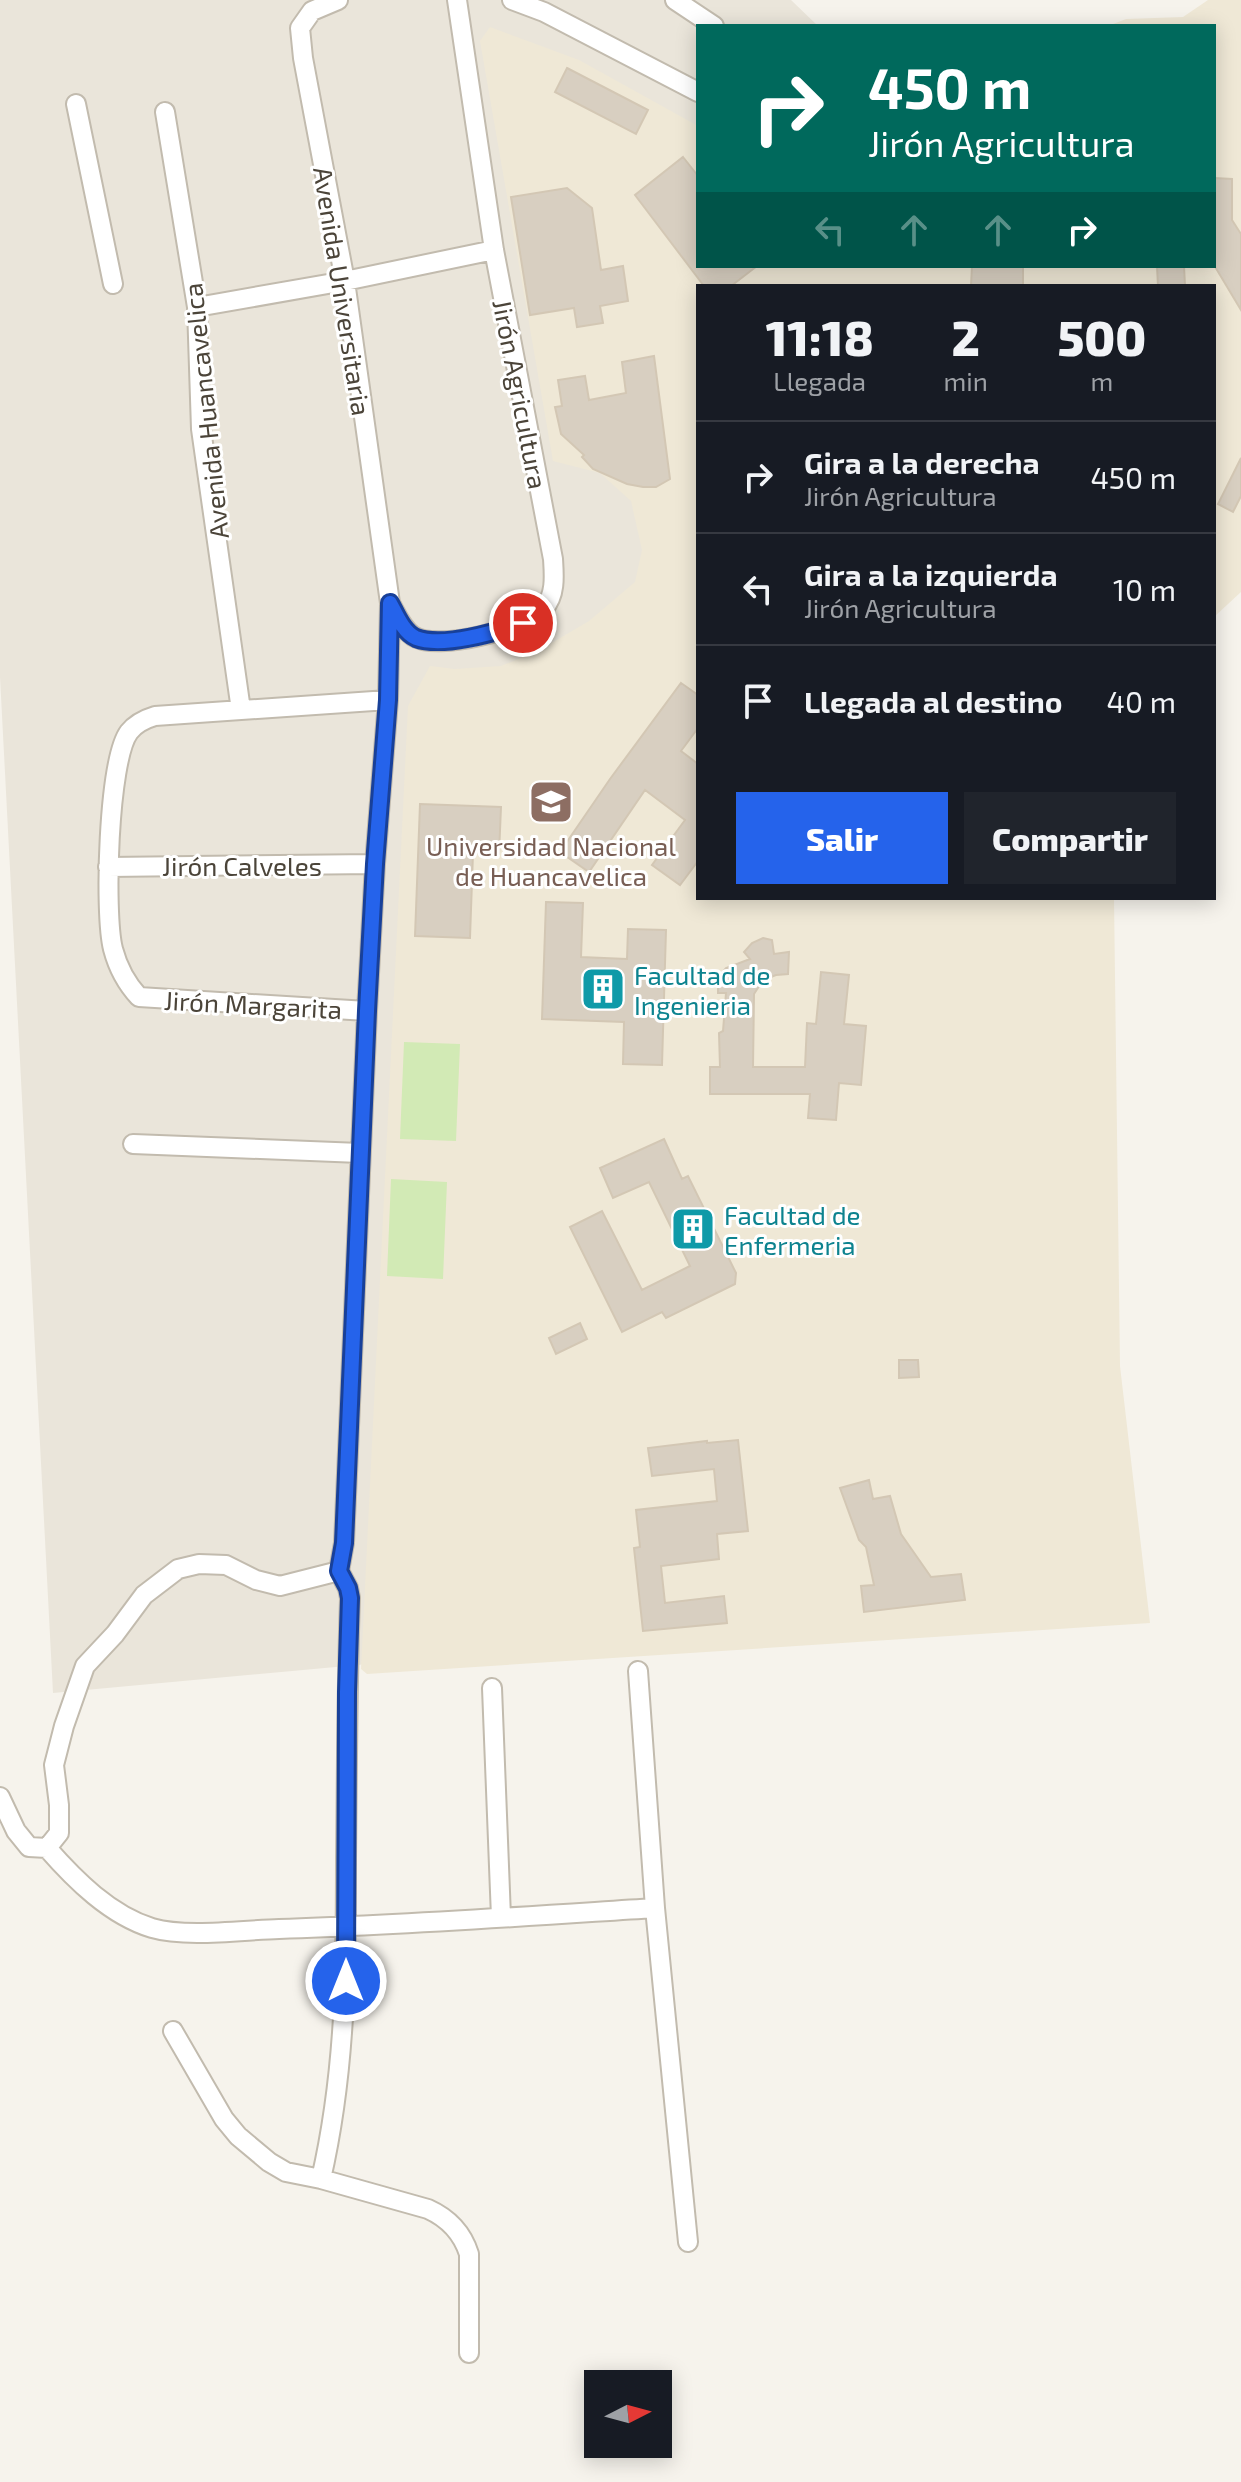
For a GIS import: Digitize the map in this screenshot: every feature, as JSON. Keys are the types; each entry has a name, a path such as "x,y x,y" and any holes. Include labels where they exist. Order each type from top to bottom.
{"street":[{"name":"Avenida Universitaria","path":"338,0 312,11 300,28 345,281 390,603 388,700 375,864 360,1153 344,1543 339,1571"},
{"name":"Jirón Agricultura","path":"390,603 399,621 415,637 461,639 523,623 545,607 554,584 553,559 494,250 457,0"},
{"path":"512,0 544,12 696,91"},
{"path":"675,0 711,24"},
{"path":"76,104 113,284"},
{"name":"Avenida Huancavelica","path":"165,112 197,307 201,429 241,710"},
{"path":"197,307 494,250"},
{"path":"108,867 117,769 123,743 129,732 144,720 155,716 388,700"},
{"name":"Jirón Calveles","path":"108,867 375,864"},
{"name":"Jirón Margarita","path":"108,867 113,951 127,983 139,997 367,1011"},
{"path":"133,1144 360,1153"},
{"path":"47,1848 59,1833 54,1765 85,1666 115,1634 144,1595 178,1569 199,1564 226,1565 256,1580 280,1586 339,1571 350,1598 343,2035 338,2090 321,2179"},
{"path":"638,1671 655,1908 688,2242"},
{"path":"492,1688 501,1917"},
{"path":"0,1797 16,1831 29,1847 47,1848 102,1900 128,1918 155,1929 191,1932 346,1927 655,1908"},
{"path":"173,2031 212,2101 252,2150 286,2172 428,2209 454,2227 469,2254 469,2353"}],"shaded area":[{"path":"0,0 791,0 816,24 696,24 696,900 781,1626 53,1693 0,677"},
{"name":"Universidad Nacional de Huancavelica","path":"1208,0 1241,0 1241,592 1216,615 1216,284 696,284 696,900 1114,900 1120,1366 1150,1623 367,1674 361,1669 408,706 430,666 455,669 501,666 538,651 589,621 635,582 642,550 631,501 600,473 553,461 480,41 490,27 579,60 696,125 696,268 1216,268 1216,24 1113,24 1126,19 1183,17"}],"green space":[{"path":"404,1042 460,1044 456,1141 400,1139"},
{"path":"391,1179 447,1182 443,1279 387,1276"}],"building":[{"path":"567,68 648,110 636,134 555,92"},
{"path":"683,157 696,173 696,268 754,268 734,284 702,284 635,195"},
{"path":"1216,178 1232,179 1232,220 1241,234 1241,310 1216,268"},
{"path":"567,188 592,208 601,270 623,266 628,301 600,306 603,323 577,327 574,308 530,315 511,197"},
{"path":"972,268 1023,268 1023,284 971,284"},
{"path":"1157,268 1184,268 1185,284 1158,284"},
{"path":"654,356 670,479 656,487 643,487 627,484 593,469 582,457 584,455 561,434 555,407 562,406 558,380 585,376 589,400 626,393 622,362"},
{"path":"1241,458 1241,496 1233,512 1218,504"},
{"path":"681,683 696,694 696,731 681,751 696,762 696,864 680,885 652,865 685,820 645,790 589,872 560,852"},
{"path":"420,804 501,807 499,854 473,853 470,938 415,936"},
{"name":"Facultad de Ingenieria","path":"546,902 583,903 581,957 627,959 628,929 666,930 662,1065 623,1064 624,1022 542,1019"},
{"path":"763,938 772,940 774,954 789,952 788,974 763,980 754,994 753,1067 805,1067 807,1023 816,1024 821,972 849,975 844,1024 866,1026 861,1085 839,1083 836,1120 808,1118 810,1094 710,1094 710,1067 720,1067 719,1033 723,1031 726,993 718,993 718,977 726,968 750,959 744,952 752,943"},
{"path":"664,1139 682,1179 688,1176 736,1273 735,1284 666,1318 662,1312 622,1332 570,1227 602,1211 642,1290 690,1266 649,1182 613,1198 600,1168"},
{"path":"580,1323 587,1339 556,1354 549,1338"},
{"path":"899,1360 918,1360 919,1377 899,1378"},
{"path":"738,1440 748,1531 717,1534 719,1559 661,1566 665,1603 724,1596 727,1623 643,1631 634,1548 640,1547 636,1510 717,1501 714,1469 652,1476 648,1448"},
{"path":"869,1480 873,1499 890,1496 901,1534 931,1577 961,1574 965,1600 864,1612 861,1586 874,1585 866,1547 859,1540 840,1488"}],"place":[{"name":"Universidad Nacional de Huancavelica","path":"551,802"},
{"name":"Facultad de Ingenieria","path":"603,989"},
{"name":"Facultad de Enfermeria","path":"693,1229"}],"route":[{"path":"346,1981 350,1598 339,1571 344,1543 360,1153 375,864 388,700 390,603 399,621 415,637 461,639 523,623"}]}
